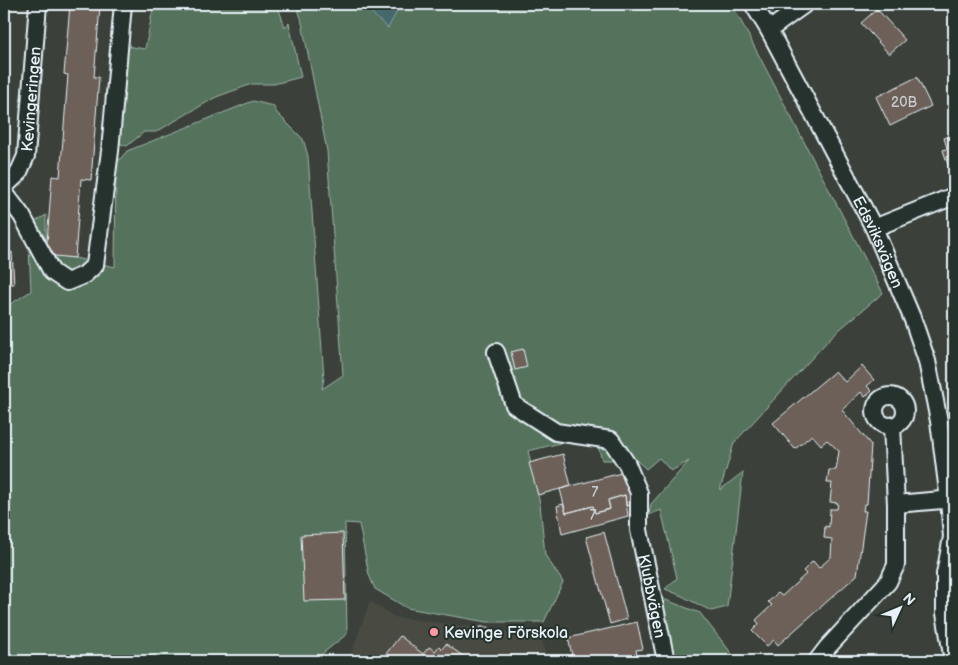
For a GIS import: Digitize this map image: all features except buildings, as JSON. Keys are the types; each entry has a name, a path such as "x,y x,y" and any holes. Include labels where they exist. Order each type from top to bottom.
{"street":[{"name":"Kevingeringen","path":"4,186 18,174 26,156 38,4"},
{"path":"4,192 22,216 52,272 67,282 84,275 95,265 110,151 123,4"},
{"name":"Edsviksvägen","path":"753,4 769,30 874,228 913,320 927,361 952,500 953,541 945,574 945,613 954,661"},
{"path":"769,30 805,4"},
{"path":"874,228 954,196"},
{"name":"Klubbvägen","path":"496,352 514,405 556,432 611,440 627,464 638,493 640,530 666,661"},
{"path":"817,661 888,582 896,565 896,504 892,426"},
{"path":"896,504 952,500"}],"shaded area":[{"name":"Kevinge Förskola","path":"370,601 394,617 541,636 548,661 349,661"}],"green space":[{"path":"154,4 277,4 285,27 289,23 301,77 274,84 252,84 216,97 156,132 144,132 127,146 116,142 126,46 145,49"},
{"path":"296,4 732,4 883,293 833,335 734,443 720,490 743,472 727,607 711,611 665,589 677,578 661,510 649,515 651,504 689,461 671,471 659,458 646,469 636,460 602,460 598,446 568,441 528,451 540,504 545,555 563,582 544,622 487,622 407,608 375,589 369,575 359,524 345,523 347,634 313,661 4,661 4,308 31,291 28,226 46,215 46,255 75,258 115,267 116,164 127,151 253,101 273,106 277,113 303,139 308,156 324,378 322,389 343,375 327,151 301,18"},
{"path":"658,597 700,613 732,654 733,661 675,661"}],"water":[{"path":"368,4 401,4 388,28 374,15"}],"place":[{"name":"Kevinge Förskola","path":"434,632"}]}
